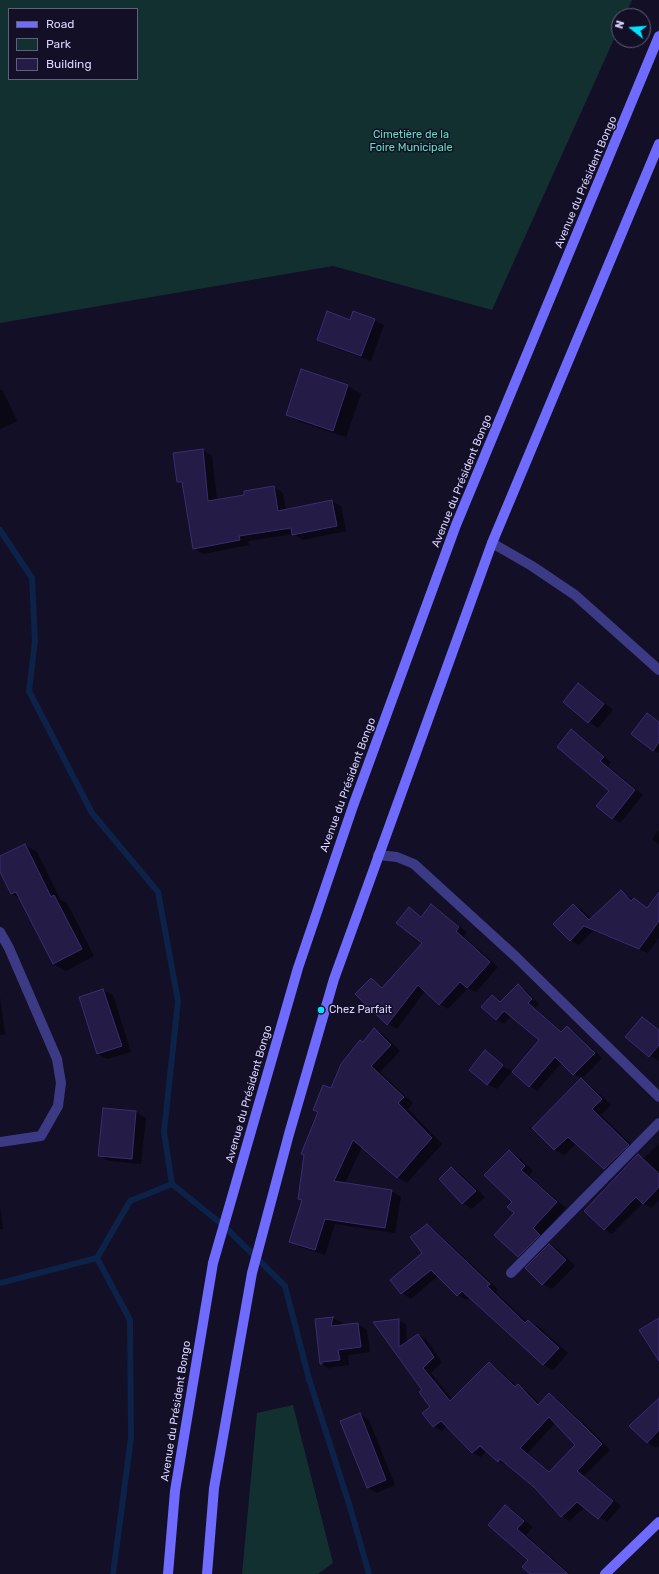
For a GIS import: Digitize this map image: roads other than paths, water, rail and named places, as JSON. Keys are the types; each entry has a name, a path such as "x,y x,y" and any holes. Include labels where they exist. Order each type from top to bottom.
{"street":[{"name":"Avenue du Président Bongo","path":"168,1574 176,1491 213,1263 298,968 353,806 459,518 659,36"},
{"path":"207,1574 214,1488 252,1273 289,1134 334,979 492,543 659,144"},
{"path":"492,543 532,566 575,595 659,670"},
{"path":"378,855 397,857 414,864 516,957 659,1097"},
{"path":"0,932 5,948 57,1060 61,1083 58,1106 41,1136 0,1142"},
{"path":"511,1273 659,1124"},
{"path":"605,1574 659,1522"}],"waterway":[{"path":"0,530 32,578 35,641 29,691 92,813 158,892 178,1001 164,1132 172,1184 224,1226 285,1286 309,1379 350,1507 369,1574"},
{"path":"0,1283 97,1258 130,1201 172,1184"},
{"path":"97,1258 130,1320 131,1438 113,1574"}],"place":[{"name":"Chez Parfait","path":"321,1010"}],"park label":[{"name":"Cimetière de la Foire Municipale","path":"411,141"}]}
